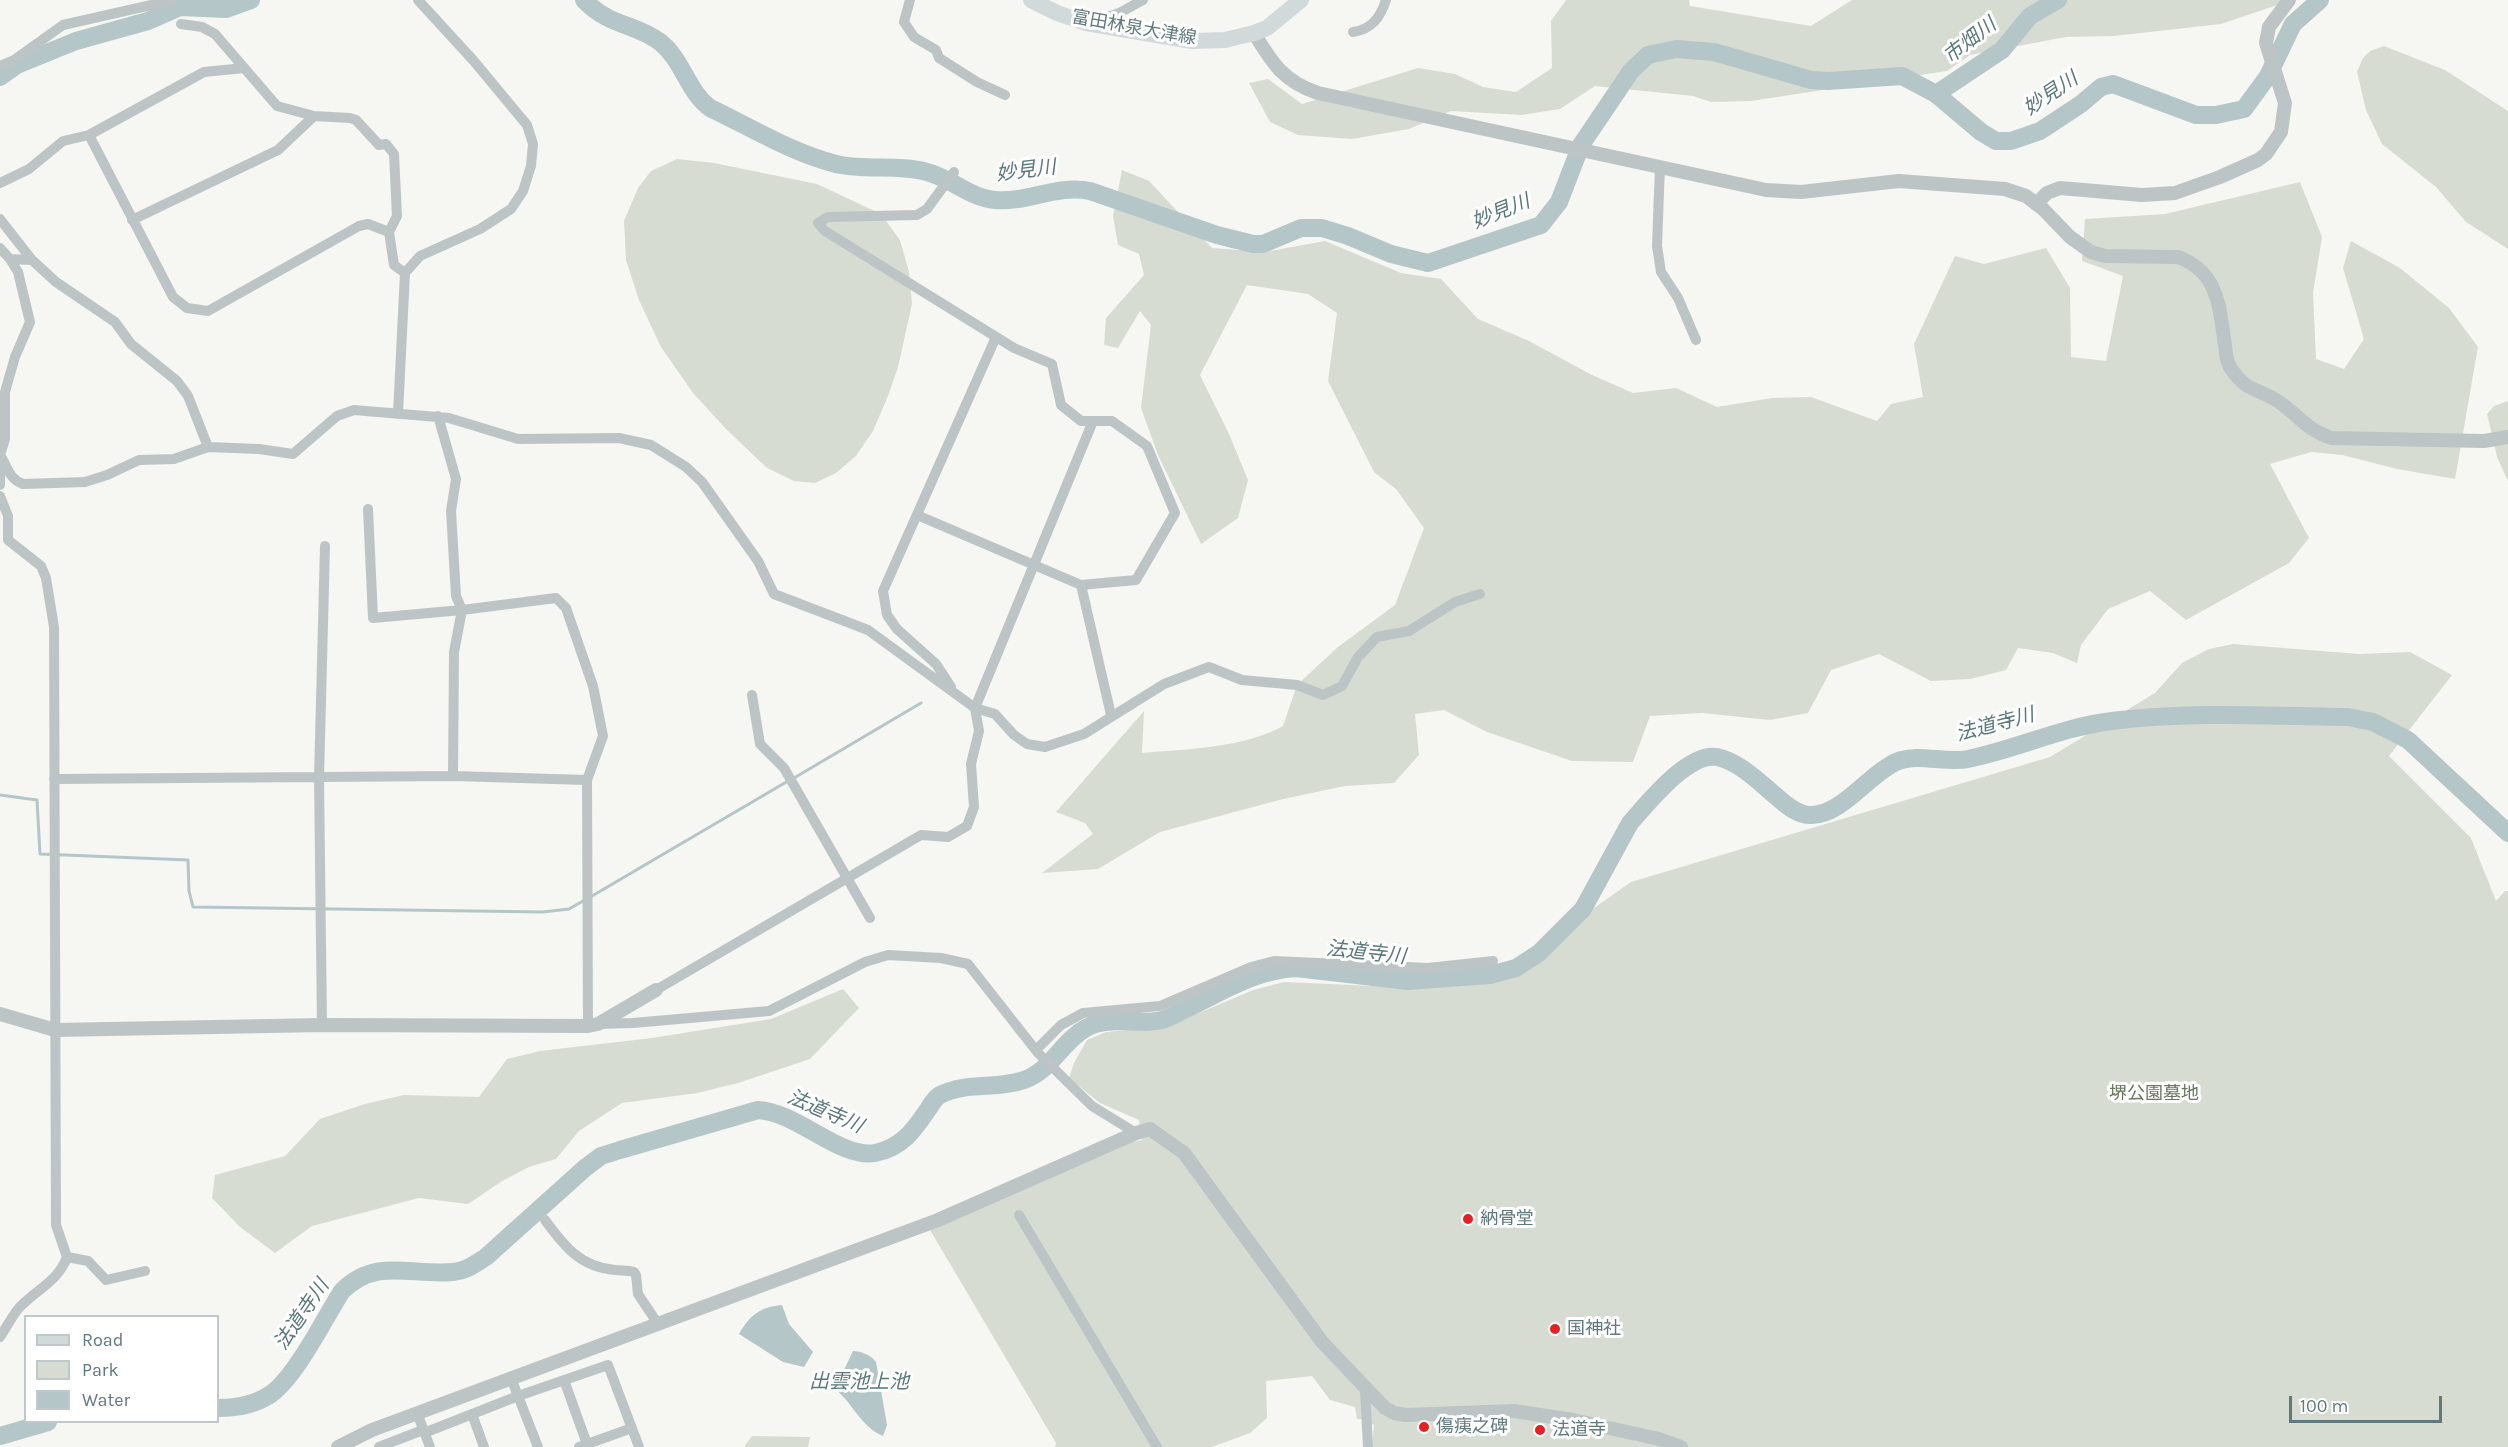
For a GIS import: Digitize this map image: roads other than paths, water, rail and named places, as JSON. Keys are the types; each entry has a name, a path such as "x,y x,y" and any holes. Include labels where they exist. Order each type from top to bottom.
{"main road":[{"name":"富田林泉大津線","path":"1031,0 1081,22 1192,41 1225,40 1254,33 1267,28 1301,0"}],"street":[{"path":"0,66 14,60 63,25 173,0"},
{"path":"398,414 405,273 420,256 480,229 511,209 524,191 531,166 533,144 527,125 418,0"},
{"path":"910,0 904,22 914,37 936,50 939,58 948,64 1005,95"},
{"path":"1081,22 1089,16 1117,15 1143,0"},
{"path":"1353,32 1365,30 1373,24 1386,0"},
{"path":"2036,204 2047,193 2060,188 2142,195 2175,193 2258,160 2275,143 2284,121 2285,103 2266,43 2269,27 2289,0"},
{"path":"181,24 202,27 214,34 277,106 314,116 356,120 379,145 386,144 394,154 397,216 389,232 394,265 405,273"},
{"path":"1254,33 1272,63 1284,75 1306,89 1766,190 1801,192 1899,181 2005,189 2026,196 2070,237 2091,252 2105,256 2178,257 2202,271 2217,293 2228,364 2246,387 2281,403 2311,430 2331,438 2484,441 2508,437"},
{"path":"0,183 29,169 63,141 89,135 204,72 244,68"},
{"path":"132,220 278,150 314,116"},
{"path":"89,135 174,297 188,308 208,311 359,226 368,224 389,232"},
{"path":"1660,166 1657,246 1661,272 1678,298 1696,340"},
{"path":"917,516 1081,585 1136,580 1175,513 1148,447 1112,421 1081,421 1061,405 1052,364 1014,348 825,231 818,223 828,217 917,214 927,209 954,172"},
{"path":"0,219 32,260 56,282 114,322 131,344 177,381 188,396 208,447"},
{"path":"0,248 18,272 30,322 9,375 2,402 5,439 0,455 0,485"},
{"path":"10,259 32,260"},
{"path":"954,693 936,664 897,630 887,615 883,591 996,337"},
{"path":"0,455 8,473 15,481 23,484 75,482 107,475 139,460 174,459 208,447 259,449 293,454 337,416 354,410 438,416 518,439 619,438 651,445 686,467 702,482 758,561 774,594 868,630 975,708 995,714 1014,735 1027,744 1045,747 1084,734 1164,684 1209,667 1242,680 1297,685 1323,695 1342,686 1358,657 1377,637 1409,632 1455,602 1480,594"},
{"path":"438,416 456,479 451,511 456,596 462,610 454,652 453,776"},
{"path":"593,1025 921,835 948,837 968,826 974,807 971,764 979,731 975,708 1093,421"},
{"path":"0,496 8,516 8,540 41,566 46,578 54,627 56,1226 67,1257 62,1269 53,1280 20,1308 0,1337"},
{"path":"368,509 373,618 556,598 566,608 593,686 603,736 587,780 593,1025"},
{"path":"322,1025 319,778 325,546"},
{"path":"1081,585 1111,716"},
{"path":"752,695 760,744 784,768 870,918"},
{"path":"54,779 453,776 587,780"},
{"path":"0,1014 55,1030 633,1023 770,1011 865,962 888,956 941,958 968,964 1037,1051 1092,1106 1136,1133"},
{"path":"1037,1051 1061,1025 1083,1013 1160,1006 1251,967 1274,961 1428,968 1493,962"},
{"path":"338,1447 372,1430 938,1220 1150,1128 1184,1153 1322,1342 1385,1408 1400,1414 1514,1411 1573,1420 1659,1439 1681,1447"},
{"path":"1018,1215 1157,1447"},
{"path":"545,1220 571,1253 593,1264 615,1271 634,1272 638,1294 658,1324"},
{"path":"67,1257 88,1261 106,1280 145,1271"},
{"path":"378,1447 608,1365 639,1447"},
{"path":"511,1378 538,1447"},
{"path":"564,1380 583,1445 632,1428"},
{"path":"1365,1389 1368,1447"},
{"path":"417,1413 430,1447"},
{"path":"472,1414 484,1447"}],"water":[{"path":"782,1305 789,1324 813,1352 804,1367 783,1362 739,1334 756,1313"},
{"name":"出雲池上池","path":"853,1351 866,1354 876,1362 887,1425 883,1436 868,1426 835,1389"}],"waterway":[{"name":"妙見川","path":"0,77 17,65 76,41 148,21 180,7 226,9 251,0"},
{"name":"妙見川","path":"584,0 603,15 641,31 660,42 668,49 696,93 710,108 787,146 836,164 905,168 927,172 977,196 995,200 1019,199 1066,190 1090,191 1217,235 1253,244 1263,244 1301,228 1322,228 1391,254 1428,263 1541,225 1559,202 1581,145 1631,71 1648,55 1676,49 1714,52 1811,80 1902,76 1936,94 1981,132 1996,141 2011,141 2040,131 2081,104 2101,87 2113,84 2196,115 2216,115 2244,109 2268,76 2293,24 2320,0"},
{"name":"市畑川","path":"1936,94 2002,50 2030,16 2058,0"},
{"path":"794,778 921,703"},
{"name":"法道寺川","path":"219,1408 252,1403 265,1398 281,1385 310,1346 342,1291 355,1281 368,1274 381,1271 438,1273 470,1267 486,1257 601,1156 758,1110 788,1118 847,1149 862,1153 875,1153 893,1147 906,1137 940,1095 961,1088 1003,1085 1024,1080 1042,1070 1070,1040 1086,1028 1104,1022 1152,1022 1165,1019 1253,977 1296,968 1408,981 1490,975 1516,968 1539,953 1583,909 1630,823 1647,804 1681,770 1706,758 1717,757 1734,763 1789,807 1802,814 1812,815 1834,808 1886,768 1905,759 1968,759 2093,724 2141,718 2200,715 2348,717 2373,722 2408,740 2508,833"},
{"path":"592,896 788,781"},
{"path":"0,795 37,800 40,854 188,860 189,891 193,907 543,912 569,909 583,901"},
{"name":"法道寺川","path":"0,1436 45,1423"}],"place":[{"name":"納骨堂","path":"1468,1219"},
{"name":"国神社","path":"1555,1329"},
{"name":"傷痍之碑","path":"1424,1427"},
{"name":"法道寺","path":"1540,1430"}],"park label":[{"name":"堺公園墓地","path":"2154,1094"}]}
